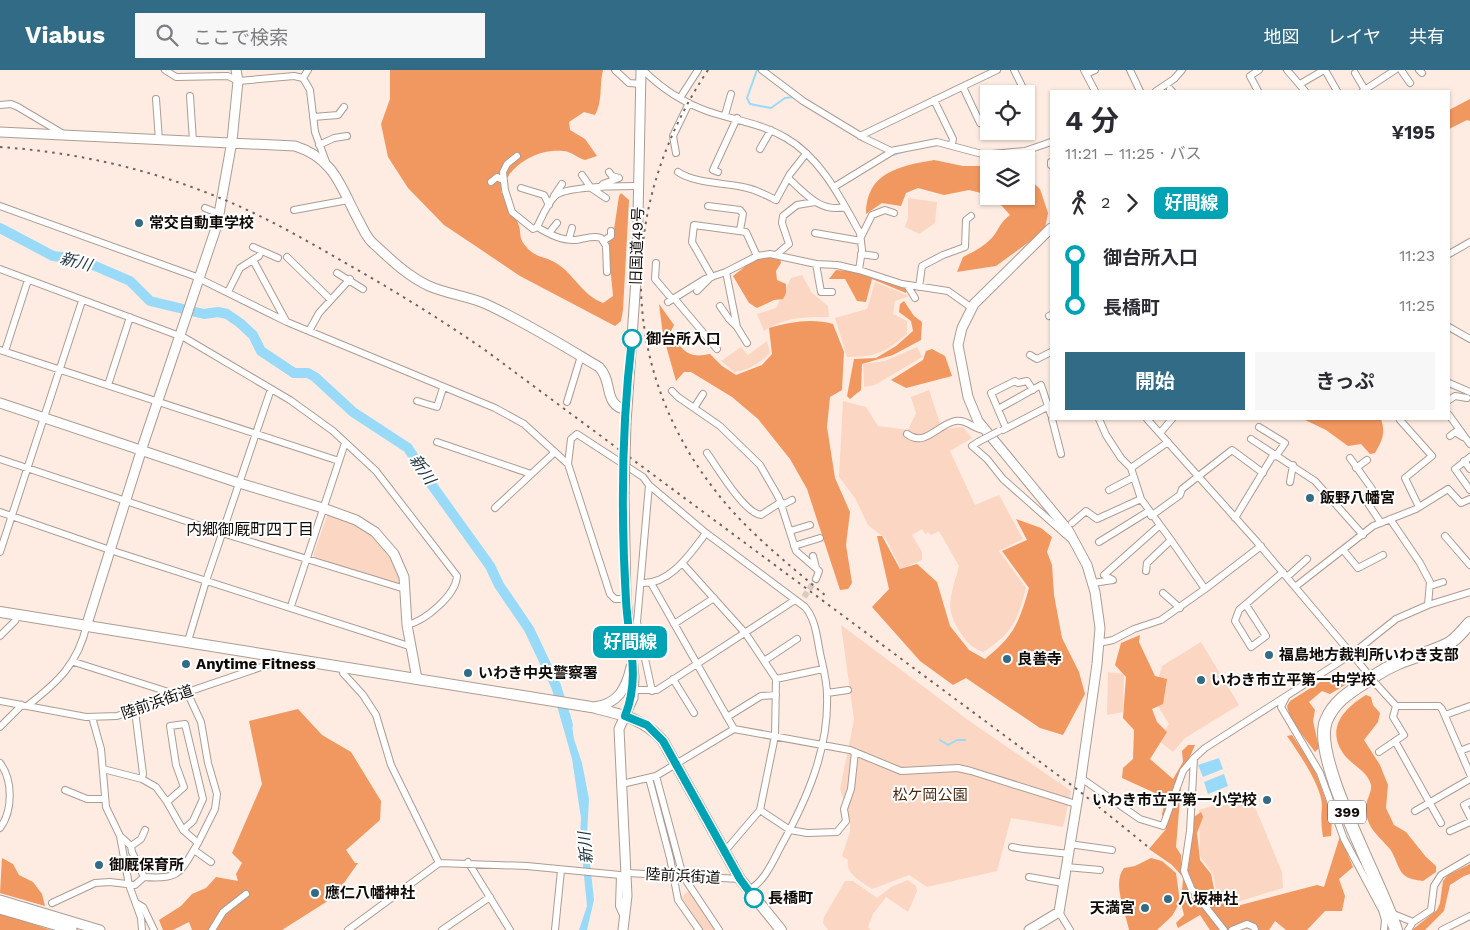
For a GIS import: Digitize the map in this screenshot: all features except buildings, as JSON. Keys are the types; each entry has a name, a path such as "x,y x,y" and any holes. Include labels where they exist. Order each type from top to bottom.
{"highway":[{"name":"399","path":"1390,923 1324,750 1324,727 1333,708 1345,696 1392,665 1448,644 1457,638 1470,623"}],"main road":[{"path":"0,612 87,624 591,707 636,719 655,731 676,764 740,879 781,930"}],"street":[{"path":"165,70 176,77 228,76 238,81 295,73 303,78 310,90 319,145 326,162"},
{"path":"0,727 50,687 74,662 217,225 232,141 238,81 236,70"},
{"path":"303,78 308,70"},
{"path":"614,70 629,83 641,84"},
{"path":"642,70 664,89 689,103 771,130 792,142 823,171 834,187 861,239"},
{"name":"旧国道49号","path":"626,599 624,494 626,423 637,265 642,70"},
{"path":"680,98 698,70"},
{"path":"762,70 803,101 879,147 892,152"},
{"path":"860,136 997,70"},
{"path":"1014,70 1022,85"},
{"path":"1094,90 1085,72 1095,70"},
{"path":"1130,70 1140,90"},
{"path":"1158,90 1174,79 1182,70"},
{"path":"1257,90 1250,76 1259,70"},
{"path":"1287,70 1304,90"},
{"path":"1300,84 1325,70 1336,90"},
{"path":"1365,90 1395,70"},
{"path":"1401,70 1410,83"},
{"path":"1355,73 1364,90"},
{"path":"962,86 980,123"},
{"path":"725,115 731,94"},
{"path":"190,96 192,141"},
{"path":"156,99 159,140"},
{"path":"934,100 953,139 952,144"},
{"path":"676,152 673,136 689,103"},
{"path":"0,105 11,104 18,107 65,135"},
{"path":"313,117 338,115 344,108"},
{"path":"718,172 713,170 728,142 736,118"},
{"path":"760,149 771,130"},
{"path":"0,132 159,140 232,141 295,146 314,153 334,171 374,245 416,279 429,286 484,303 580,356 605,372 608,379 609,395 614,404 627,410"},
{"path":"319,145 334,138 347,136"},
{"path":"834,187 892,152 926,143 952,144 986,154 1024,151 1050,142"},
{"path":"678,172 684,176 710,182 743,187 776,200 788,178 805,155"},
{"path":"517,156 507,164 503,172 503,180 512,212 534,229 554,197 555,192 562,184"},
{"path":"599,188 603,184 619,178 612,176 609,172"},
{"path":"582,175 591,188 606,198"},
{"path":"491,182 497,177 503,180"},
{"path":"788,178 815,202 830,208 845,207"},
{"path":"554,197 568,190 638,186"},
{"path":"522,188 544,195 549,205"},
{"path":"294,210 348,200"},
{"path":"776,255 789,244 782,223 783,216 797,205 815,202"},
{"path":"0,206 228,292 287,322 510,415 524,424 568,464"},
{"path":"708,206 740,210 743,214 740,230"},
{"path":"205,208 215,212"},
{"path":"858,270 861,239 872,215 884,210 894,213"},
{"path":"919,287 922,266 942,255 965,247 966,220 971,216"},
{"path":"549,233 557,223"},
{"path":"711,277 692,242 694,225 746,232 756,256"},
{"path":"537,226 549,233 569,239 598,237 606,246 607,272"},
{"path":"569,239 572,228"},
{"path":"1050,229 996,281 972,308 962,328 958,352 968,397 978,421 1043,498 1077,544 1093,583 1099,615 1099,643 1081,778 1059,912 1070,930"},
{"path":"603,241 611,236 611,231"},
{"path":"815,233 861,239"},
{"path":"1450,253 1470,242"},
{"path":"253,247 278,258"},
{"path":"228,292 238,271 259,256 261,251"},
{"path":"861,254 875,256"},
{"path":"671,300 711,277 726,272 756,256 776,255 816,264 836,265 858,270 907,285 948,291 972,308"},
{"path":"287,257 331,300"},
{"path":"253,260 287,322"},
{"path":"656,263 655,279 671,300 717,349"},
{"path":"816,264 821,292 832,292"},
{"path":"0,269 130,318 180,334 271,388 317,419 345,443 376,471 457,576 450,593 429,615 407,625"},
{"path":"726,272 737,327"},
{"path":"338,273 363,289"},
{"path":"697,291 711,277"},
{"path":"309,331 319,313 350,279"},
{"path":"28,280 2,351 254,435 339,461"},
{"path":"907,285 915,298"},
{"path":"0,552 82,300"},
{"path":"720,306 748,343"},
{"path":"108,385 130,318"},
{"path":"1450,328 1470,339"},
{"path":"1030,355 1037,359 1050,352"},
{"path":"567,402 580,356"},
{"path":"1006,428 991,393 1015,381 1018,383 1027,380 1033,390"},
{"path":"1450,384 1469,395"},
{"path":"998,409 1041,386 1050,405 972,446 987,459 1003,479 1077,544"},
{"path":"188,641 206,581 271,388"},
{"path":"417,401 437,407 443,388"},
{"path":"672,391 720,426 755,459 771,482 781,504 794,546 798,553 816,568"},
{"path":"694,408 703,394"},
{"path":"1450,399 1455,396 1469,395"},
{"path":"0,403 356,520 382,538 398,561 405,589 407,625 418,679"},
{"path":"1450,416 1459,427 1463,437"},
{"path":"1053,420 1060,454"},
{"path":"1099,420 1106,435 1121,458 1131,468 1141,499 1150,514 1206,589"},
{"path":"1147,420 1261,546 1396,706 1439,706 1470,774"},
{"path":"1160,433 1171,420"},
{"path":"1400,420 1432,456 1405,478 1419,508"},
{"path":"906,434 918,439 928,437 954,421 963,421 979,430 985,430"},
{"path":"1234,518 1272,457 1276,456 1285,443 1259,427"},
{"path":"1450,436 1455,432 1470,444"},
{"path":"623,930 627,896 627,873 619,729 634,690 632,661 626,599 615,599 610,594 568,464 571,439 577,434 643,477 649,485 706,533 799,600 812,615 827,693 823,744 809,787 790,830 760,881 748,890"},
{"path":"1251,439 1315,481 1363,534"},
{"path":"437,442 531,474"},
{"path":"1131,468 1168,442"},
{"path":"291,606 345,443"},
{"path":"1099,542 1180,495 1182,489 1232,450 1262,473"},
{"path":"495,508 555,452"},
{"path":"707,453 734,492 756,514 761,515 792,500"},
{"path":"1350,458 1372,489 1372,493 1365,499 1381,523"},
{"path":"0,459 125,502 405,589"},
{"path":"1470,469 1467,459 1455,469 1470,490"},
{"path":"1356,468 1367,460"},
{"path":"1290,482 1293,465"},
{"path":"1109,490 1134,477"},
{"path":"649,485 637,622 652,691"},
{"path":"1295,587 1344,551 1363,534 1381,523 1419,508 1448,489 1461,504 1470,499"},
{"path":"1072,523 1086,511 1097,519 1141,499"},
{"path":"0,512 110,550 291,606 413,647"},
{"path":"1390,519 1420,563 1430,586 1427,595 1428,606"},
{"path":"790,531 810,525"},
{"path":"1093,583 1113,580 1104,575 1159,526"},
{"path":"641,583 651,583 683,564 706,533"},
{"path":"1445,536 1470,565"},
{"path":"794,546 820,538"},
{"path":"1146,571 1147,563 1171,540"},
{"path":"1099,643 1107,642 1134,629 1161,620 1206,589 1261,546"},
{"path":"1344,551 1358,568 1383,556"},
{"path":"813,556 819,573 816,579"},
{"path":"1246,605 1266,636 1251,647 1234,621 1236,615 1246,605 1285,574 1307,559"},
{"path":"683,564 746,634 776,679 775,736 760,810 725,851"},
{"path":"1430,586 1443,582"},
{"path":"651,583 734,729"},
{"path":"1081,778 1140,819 1163,826 1183,771 1205,748 1370,642 1389,623 1428,606 1470,592"},
{"path":"1163,593 1180,608"},
{"path":"674,624 714,598"},
{"path":"634,690 658,690 799,600"},
{"path":"0,636 15,621 18,615"},
{"path":"764,661 797,639"},
{"name":"陸前浜街道","path":"0,701 92,717 118,716 267,665 273,662 277,655"},
{"path":"591,707 605,705 622,694 632,661"},
{"path":"74,662 178,695"},
{"path":"344,666 343,673 363,695 376,715 391,764 439,863"},
{"path":"776,679 823,668"},
{"path":"674,679 694,712"},
{"path":"827,693 848,690"},
{"path":"52,903 95,883 110,882 135,885 144,877 165,878 177,874 184,868 215,809 217,794 208,763 201,722 187,692"},
{"path":"727,717 761,696 776,696"},
{"path":"1286,696 1281,707 1320,773 1344,839 1390,923 1413,922"},
{"path":"1380,752 1404,735 1393,717 1396,706"},
{"path":"1444,715 1470,706"},
{"path":"135,711 143,774 142,779"},
{"path":"92,717 103,769 106,807 120,836 129,885 136,903 142,930"},
{"path":"167,802 184,787 176,765 170,726 185,724 204,799 193,821 182,830"},
{"path":"622,784 656,776 734,729 823,744 855,752 901,771 958,768 1076,804"},
{"path":"1395,741 1441,823"},
{"path":"1460,751 1470,747"},
{"path":"760,810 790,830 837,832 846,821 844,809 851,788 855,752"},
{"path":"1194,758 1190,831 1184,871 1191,888 1224,930"},
{"path":"0,763 8,779 10,803 0,828"},
{"path":"103,769 142,779 156,787 167,802 182,830 198,843"},
{"path":"656,776 683,876 719,930"},
{"path":"649,778 670,858 678,900 699,930"},
{"path":"1415,811 1470,780"},
{"path":"65,790 87,799 105,799"},
{"path":"1470,802 1464,805 1470,817"},
{"path":"1450,831 1470,822"},
{"path":"132,846 141,839 144,830"},
{"path":"120,836 132,846"},
{"path":"132,846 132,852 144,877"},
{"path":"1012,847 1038,853 1069,849 1112,850"},
{"path":"194,850 211,862"},
{"path":"1408,930 1413,922 1431,910 1434,886 1441,875 1470,858"},
{"path":"468,862 510,930"},
{"path":"348,930 439,863 468,862 620,875 619,906 624,917"},
{"path":"1066,867 1100,870"},
{"path":"555,930 561,870"},
{"name":"陸前浜街道","path":"627,873 740,879"},
{"path":"1029,877 1063,883"},
{"path":"212,930 223,912 246,894"},
{"path":"442,930 490,898"},
{"path":"0,900 100,930"},
{"path":"136,903 143,907 154,930"},
{"path":"0,909 72,930"},
{"path":"1029,930 1059,912"},
{"path":"1442,930 1470,916"},
{"path":"1232,930 1247,924 1254,927 1255,930"}],"green space":[{"path":"908,198 937,202 935,223 919,234 905,227 908,218"},
{"path":"802,275 812,293 828,306 829,317 787,320 764,331 757,314 776,308 791,278"},
{"path":"875,282 909,296 895,301 893,314 907,321 907,334 880,352 866,356 847,357 835,318 867,309"},
{"path":"767,341 770,353 749,368 734,372 721,361 741,347 748,355"},
{"path":"917,347 922,357 875,385 864,387 863,364 885,361"},
{"path":"929,390 942,429 963,427 972,438 950,451 975,505 999,495 1023,539 999,551 1026,588 1020,609 1012,625 1001,639 983,652 967,642 952,615 950,600 959,566 939,531 931,535 928,532 925,534 922,529 912,535 922,552 922,560 901,569 886,539 868,525 855,498 839,477 843,401 866,407 878,426 908,430 916,413 911,397"},
{"path":"328,513 365,530 375,538 392,557 401,583 398,585 313,556"},
{"name":"松ケ岡公園","path":"841,625 968,720 1071,791 1063,827 1011,818 997,871 927,887 909,875 872,889 855,877 849,869 848,860 842,856 850,832 850,818 840,789 854,720"},
{"name":"いわき市立平第一中学校","path":"1201,642 1239,705 1185,738 1173,752 1158,740 1169,724 1153,698 1162,666"},
{"path":"1108,672 1124,674 1123,712 1107,715"},
{"path":"1250,795 1282,872 1283,888 1234,903 1216,889 1213,874 1200,856 1199,810"},
{"path":"908,880 916,886 917,891 908,912 886,897 873,914 868,927 871,930 828,930 823,923 824,917 845,881 853,881 877,898 891,887"},
{"path":"689,891 716,930 703,930 681,897"}],"shaded area":[{"path":"390,70 603,70 600,99 595,115 584,112 569,122 570,130 585,139 597,156 585,160 566,151 543,152 516,167 504,183 501,192 519,226 521,240 528,249 556,263 589,295 603,303 613,296 608,244 613,236 619,196 621,193 629,200 621,321 615,326 520,276 444,225 408,188 388,157 381,124 390,99"},
{"path":"1470,99 1470,121 1467,120 1450,128 1450,109"},
{"path":"934,160 963,166 980,166 980,193 969,190 944,195 918,188 906,193 901,206 882,203 866,214 872,189 879,180 887,174 909,165"},
{"path":"1035,184 1040,189 1048,213 1045,228 996,266 957,272 963,257 988,241 1010,215 1001,205 1035,205"},
{"path":"765,257 780,258 781,263 776,271 777,280 786,284 786,293 783,299 774,300 757,308 749,303 733,276 752,261"},
{"path":"836,270 866,273 907,287 906,293 872,279 866,302 857,301 845,279 829,279"},
{"path":"904,301 914,316 922,322 921,340 893,355 862,364 861,390 850,399 847,396 854,359 876,358 896,346 913,331 911,321 899,312 900,304"},
{"path":"659,304 674,325 670,333 686,352 696,355 710,354 722,366 736,375 762,365 772,354 769,328 785,324 817,321 833,324 844,352 842,390 830,397 827,427 835,478 850,512 846,545 852,583 848,589 840,590 807,489 790,459 758,419 732,397 691,372 684,372 676,381 663,335"},
{"path":"932,349 945,356 952,376 906,388 891,380 923,360 926,351"},
{"path":"1305,420 1381,420 1383,429 1380,445 1375,453 1370,454 1361,444 1348,446 1326,430"},
{"path":"1016,519 1041,528 1052,537 1047,552 1052,565 1054,595 1062,638 1079,672 1085,694 1063,735 1040,728 966,678 953,685 920,661 872,607 889,589 877,536 882,536 900,569 917,564 937,582 950,626 969,650 985,659 1003,643 1014,628 1022,611 1029,588 1002,551 1027,540"},
{"path":"1140,635 1139,642 1155,676 1167,679 1163,704 1152,709 1157,722 1167,732 1150,759 1173,779 1183,762 1182,751 1188,745 1195,745 1182,775 1176,847 1181,855 1182,876 1172,865 1149,849 1166,829 1162,814 1166,798 1122,778 1123,768 1133,759 1134,730 1123,718 1126,677 1115,665 1121,643"},
{"path":"1354,670 1360,676 1330,694 1322,691 1309,702 1315,710 1313,721 1319,748 1315,752 1291,719 1287,706 1290,701 1328,677 1334,681"},
{"path":"1366,695 1371,697 1373,705 1380,713 1378,722 1364,740 1380,765 1388,785 1386,808 1394,825 1406,832 1426,857 1436,866 1436,872 1423,881 1409,878 1402,873 1390,849 1370,826 1366,807 1371,785 1367,776 1346,757 1337,738 1339,721 1350,707"},
{"path":"298,709 322,735 351,752 381,801 380,820 346,850 355,863 358,863 334,897 282,930 192,930 189,922 173,930 163,930 159,920 181,906 192,894 206,888 216,877 238,881 236,874 242,863 232,853 262,784 249,721"},
{"path":"1292,735 1314,768 1332,817 1331,836 1323,837 1321,798 1314,779 1287,736"},
{"path":"1201,812 1203,817 1197,833 1200,860 1211,874 1215,894 1233,907 1317,885 1324,887 1340,836 1353,867 1339,879 1345,896 1342,911 1325,911 1307,930 1286,930 1275,921 1269,930 1256,930 1245,924 1231,930 1210,930 1200,915 1178,928 1176,923 1184,915 1181,903 1188,821"},
{"path":"2,858 13,864 19,875 33,882 42,894 45,906 0,893"},
{"path":"1151,858 1162,861 1176,873 1180,902 1172,916 1157,930 1129,930 1120,897 1119,881 1121,874 1124,868 1135,866"},
{"path":"1470,864 1470,874 1450,885 1444,911 1425,930 1412,930 1437,910 1440,903 1443,881 1448,875"},
{"path":"0,913 51,930 0,930"}],"water":[{"path":"559,712 570,713 574,739 582,763 589,799 587,835 594,900 587,930 579,930 587,906 580,836 581,818 572,759"},
{"path":"1219,758 1223,769 1203,777 1198,765"},
{"path":"1224,774 1228,786 1208,794 1204,782"}],"waterway":[{"path":"757,70 747,98 750,104 771,108 785,98 794,97"},
{"path":"1163,90 1172,84"},
{"path":"893,155 905,151"},
{"name":"新川","path":"0,228 53,256 79,259 130,281 150,301 204,314 218,312 227,314 253,335 261,351 294,373 308,373 315,377 353,412 408,448 429,481 490,566 499,585 529,629 556,686 568,725"},
{"path":"940,740 948,745 957,740 965,740"}],"tunnel":[{"path":"804,597 816,579"}],"railway":[{"path":"708,70 679,121 658,173 645,227 641,281 645,335 659,388 682,440 714,489 753,532 826,596"},
{"path":"0,147 28,149 84,158 139,170 194,188 269,220 400,295 485,350 1078,790 1147,846"}],"bus line":[{"name":"好間線","path":"632,339 626,423 624,494 626,599 634,677 633,698 625,716 647,725 663,741 740,879 754,898"}],"place":[{"name":"常交自動車学校","path":"139,223"},
{"name":"御台所入口","path":"632,339"},
{"name":"飯野八幡宮","path":"1310,498"},
{"name":"福島地方裁判所いわき支部","path":"1269,655"},
{"name":"良善寺","path":"1007,659"},
{"name":"Anytime Fitness","path":"186,664"},
{"name":"いわき中央警察署","path":"468,673"},
{"name":"いわき市立平第一中学校","path":"1201,680"},
{"name":"いわき市立平第一小学校","path":"1267,800"},
{"name":"御厩保育所","path":"99,865"},
{"name":"應仁八幡神社","path":"315,893"},
{"name":"長橋町","path":"754,898"},
{"name":"八坂神社","path":"1168,899"},
{"name":"天満宮","path":"1145,908"}],"district":[{"name":"内郷御厩町四丁目","path":"250,529"}]}
